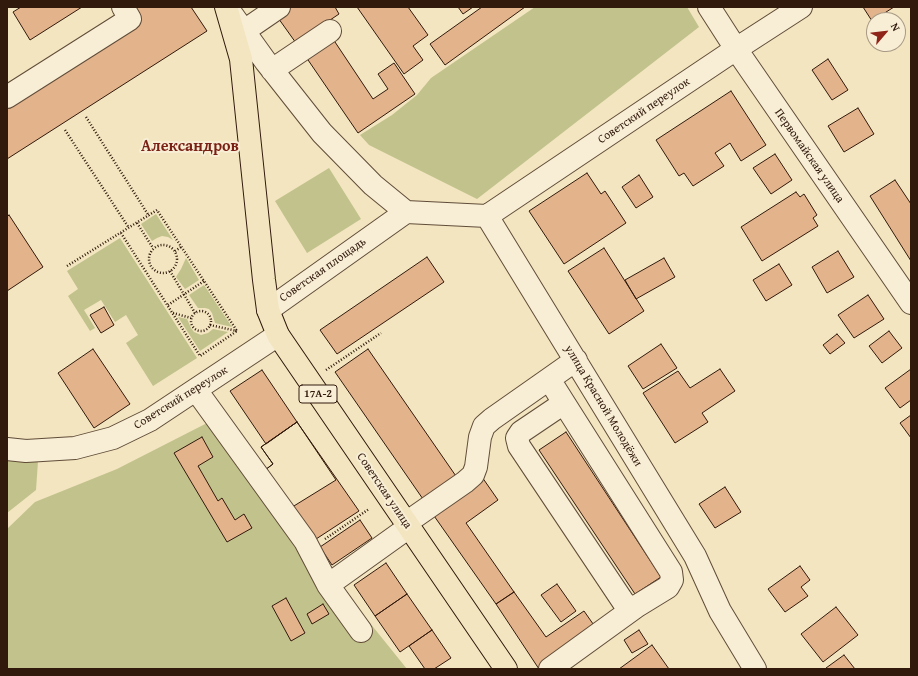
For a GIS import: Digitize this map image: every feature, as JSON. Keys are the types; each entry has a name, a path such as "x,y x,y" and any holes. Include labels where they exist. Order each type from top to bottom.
{"main road":[{"name":"Советская площадь","path":"227,8 241,59 268,310"},
{"name":"Советская улица","path":"268,310 278,336 506,669"}],"street":[{"path":"7,97 130,19 123,7"},
{"path":"244,31 279,7"},
{"name":"Первомайская улица","path":"710,7 736,49 911,303"},
{"name":"Советский переулок","path":"487,216 801,7"},
{"name":"Советская площадь","path":"227,8 272,70 322,133 373,185 406,212 268,310"},
{"path":"272,70 330,31"},
{"path":"406,212 487,216"},
{"name":"улица Красной Молодёжи","path":"487,216 695,556 720,611 755,669"},
{"name":"Советский переулок","path":"7,449 26,451 75,448 113,438 150,420 278,336"},
{"path":"328,585 466,482 473,475 476,468 480,437 484,426 576,360"},
{"path":"549,379 671,572 672,580 668,587 637,606 553,668"},
{"path":"196,390 305,541 328,585 361,631"},
{"path":"564,402 521,432 517,438 519,446 624,603 631,608 637,606"}],"path":[{"path":"86,116 149,216"},
{"path":"65,130 129,228"},
{"path":"68,266 157,210 237,331"},
{"path":"137,223 153,248"},
{"path":"121,233 200,356 237,331"},
{"path":"161,244 168,245 176,254 177,261 175,267 164,273 152,269 149,263 149,257 153,248 161,244"},
{"path":"174,251 181,247"},
{"path":"145,270 151,267"},
{"path":"170,271 195,313"},
{"path":"168,305 204,281"},
{"path":"200,311 205,312 209,315 211,320 210,325 207,329 202,331 197,330 193,327 191,318 195,313 200,311"},
{"path":"172,312 191,318"},
{"path":"210,325 237,331"},
{"path":"325,371 381,333"},
{"path":"321,542 369,509"}],"green space":[{"path":"535,7 687,7 699,27 477,199 369,145 360,135 392,115 417,95 431,78"},
{"path":"329,168 361,219 307,253 275,201"},
{"path":"156,214 173,240 162,236 152,241 141,224"},
{"path":"120,238 197,358 153,386 126,343 138,335 126,315 115,322 101,300 84,310 95,328 90,331 68,296 78,289 67,271"},
{"path":"186,258 199,280 185,289 176,277"},
{"path":"204,285 232,327 215,323 209,309 198,308 189,295"},
{"path":"178,317 187,319 194,332 201,335 208,333 213,329 228,332 200,351"},
{"path":"213,420 357,607 407,669 7,669 7,529 35,502 117,469"},
{"path":"7,459 38,461 36,490 7,513"}],"building":[{"path":"21,7 82,7 30,40 13,12"},
{"path":"133,7 191,7 207,31 7,159 7,107 141,21"},
{"path":"288,7 335,7 339,14 296,43 276,15"},
{"path":"357,7 408,7 428,35 413,46 423,60 404,74"},
{"path":"458,7 473,7 463,14"},
{"path":"482,7 525,7 445,65 430,44"},
{"path":"863,7 894,7 886,12 866,12"},
{"path":"333,39 373,99 388,89 378,74 394,63 415,94 358,133 306,57"},
{"path":"828,59 848,90 832,100 812,70"},
{"path":"731,91 766,145 741,161 730,143 715,153 724,166 693,186 684,173 679,176 656,140"},
{"path":"858,108 874,134 844,152 828,126"},
{"path":"775,154 792,180 771,194 753,168"},
{"path":"587,173 601,194 605,191 626,223 564,264 529,211"},
{"path":"639,175 653,197 636,208 622,187"},
{"path":"895,180 911,204 911,261 870,196"},
{"path":"796,192 800,197 804,194 817,215 813,218 818,226 762,261 741,227"},
{"path":"9,215 43,267 7,291 7,217"},
{"path":"604,248 644,311 609,334 568,271"},
{"path":"838,251 854,277 827,293 812,267"},
{"path":"427,257 444,282 337,354 320,330"},
{"path":"664,258 675,277 636,299 625,280"},
{"path":"779,264 792,285 766,301 753,280"},
{"path":"868,295 884,319 854,338 838,315"},
{"path":"104,307 114,325 101,333 90,315"},
{"path":"889,331 902,348 882,363 869,346"},
{"path":"837,334 845,343 830,354 823,345"},
{"path":"661,344 677,368 643,389 628,366"},
{"path":"93,349 130,404 94,428 58,373"},
{"path":"368,349 458,479 425,502 335,372"},
{"path":"720,369 735,391 702,413 708,422 675,443 643,393 678,371 690,388"},
{"path":"911,369 911,400 900,408 885,388"},
{"path":"262,370 297,422 266,444 230,391"},
{"path":"911,415 911,438 900,423"},
{"path":"297,422 336,480 289,509 261,473 273,464 261,447"},
{"path":"297,422 359,511 313,541 261,473 273,464 261,447"},
{"path":"566,432 661,577 635,594 539,450"},
{"path":"202,437 213,457 198,466 218,501 222,498 235,520 244,514 252,528 227,542 174,453"},
{"path":"482,477 498,500 466,523 514,592 496,604 432,513"},
{"path":"725,487 741,512 715,528 699,504"},
{"path":"360,520 372,538 332,565 320,547"},
{"path":"386,563 407,594 375,616 354,585"},
{"path":"800,566 810,580 801,587 808,596 785,612 768,589"},
{"path":"557,584 576,611 561,622 541,595"},
{"path":"514,592 546,637 584,611 598,631 539,669 496,604"},
{"path":"407,594 432,630 400,652 375,616"},
{"path":"286,598 305,633 291,641 272,606"},
{"path":"323,604 329,614 312,624 307,614"},
{"path":"836,607 858,635 823,662 801,634"},
{"path":"432,630 451,658 434,669 425,669 409,646"},
{"path":"639,630 648,644 632,653 624,640"},
{"path":"652,645 669,669 619,669"},
{"path":"844,655 855,669 826,668"}],"district":[{"name":"Александров","path":"190,147"}]}
